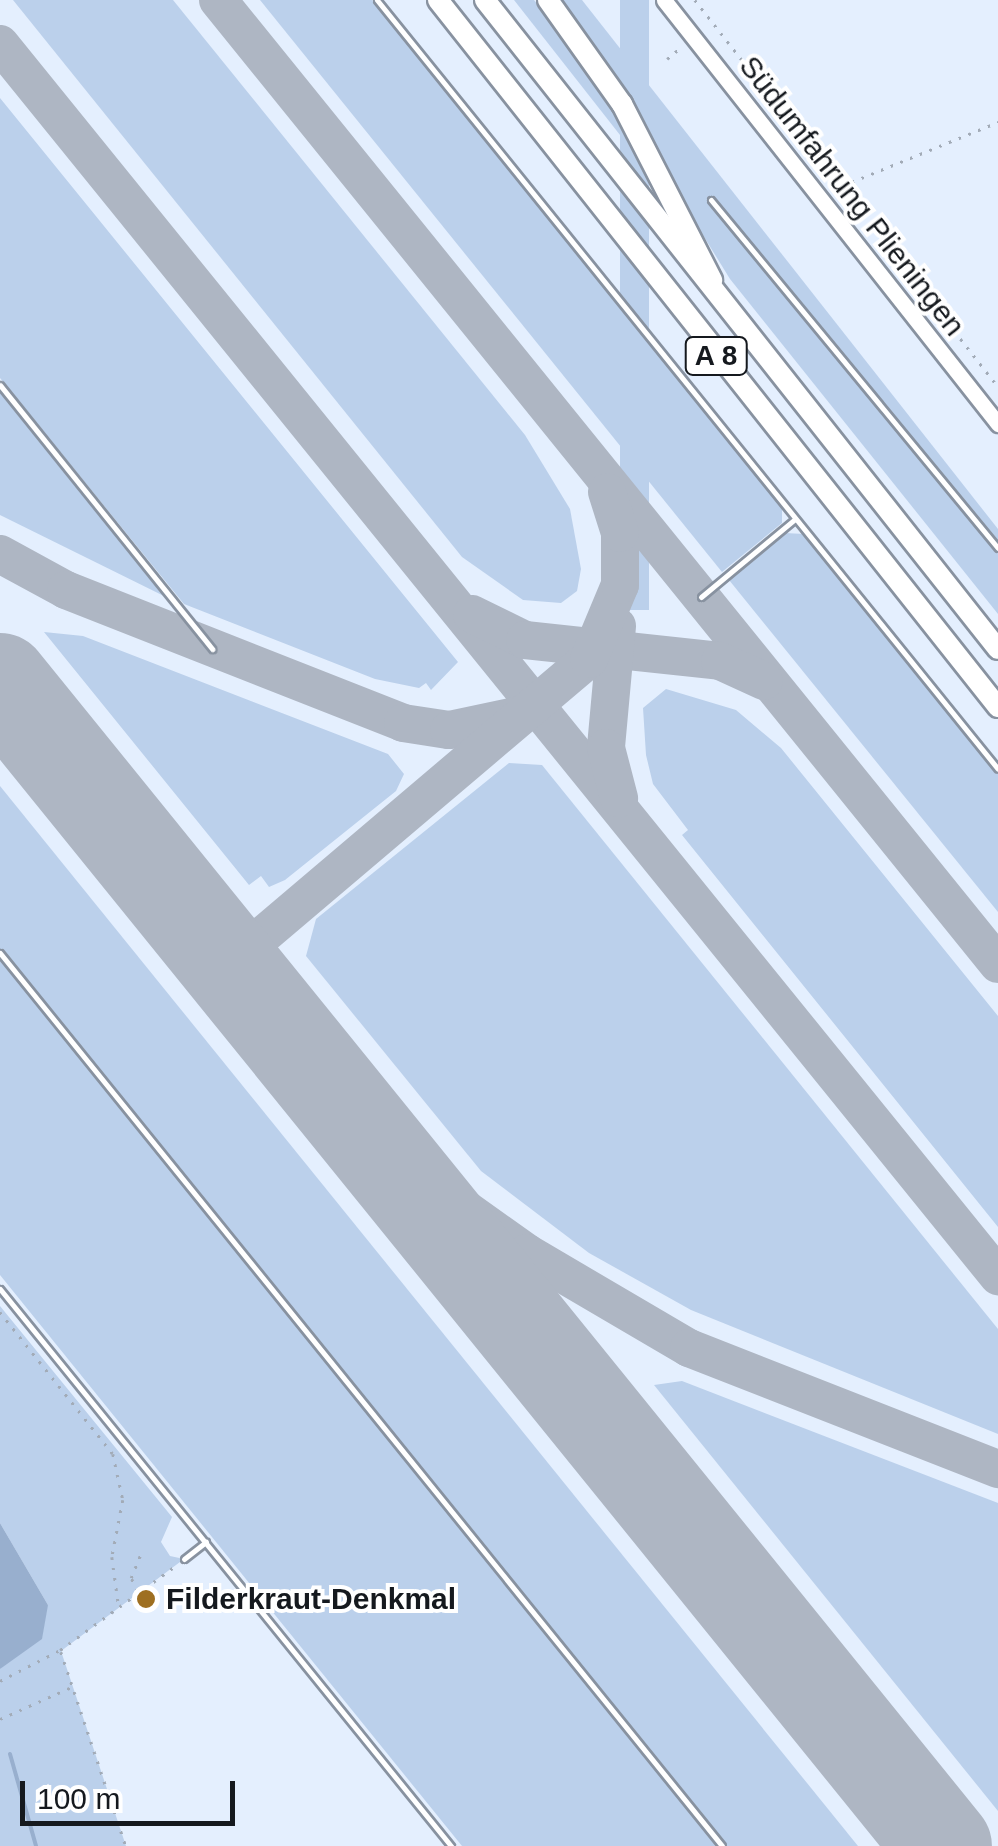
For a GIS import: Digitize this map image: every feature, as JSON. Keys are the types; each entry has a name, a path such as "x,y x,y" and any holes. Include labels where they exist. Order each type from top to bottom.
{"highway":[{"name":"A 8","path":"438,0 998,707"},
{"name":"A 8","path":"485,0 726,310 998,649"},
{"path":"548,0 622,104 726,310"}],"main road":[{"name":"Südumfahrung Plieningen","path":"664,0 998,424"}],"lane":[{"path":"377,0 998,768"},
{"path":"712,200 998,548"},
{"path":"0,386 212,649"},
{"path":"701,596 795,518"},
{"path":"0,954 722,1846"},
{"path":"0,1288 451,1846"},
{"path":"184,1559 206,1542"}],"path":[{"path":"695,0 998,386"},
{"path":"667,59 693,38"},
{"path":"840,187 998,122"},
{"path":"0,1312 113,1454 123,1500 112,1557 119,1608"},
{"path":"137,1592 131,1578 140,1556"},
{"path":"0,1680 60,1650 184,1559"},
{"path":"60,1650 76,1685 126,1846"},
{"path":"0,1719 76,1685"}],"shaded area":[{"path":"13,0 173,0 525,435 570,509 581,569 577,591 561,603 523,600 462,557"},
{"path":"260,0 372,0 782,507 782,523 722,572"},
{"path":"514,0 534,0 545,13 603,92 642,163"},
{"path":"558,0 582,0 998,529 998,614 730,279"},
{"path":"620,0 649,0 649,610 620,610"},
{"path":"0,98 458,662 431,690 426,683 419,688 375,679 184,604 0,378"},
{"path":"0,390 170,599 0,515"},
{"path":"785,533 804,534 998,774 998,912 729,580"},
{"path":"44,632 83,636 388,754 404,774 396,791 285,880 269,887 261,876 249,885"},
{"path":"666,689 736,710 781,748 998,1016 998,1227 682,835 688,830 653,784 646,755 643,708"},
{"path":"509,763 542,765 998,1329 998,1434 691,1310 589,1253 481,1171 306,956 316,919"},
{"path":"0,786 858,1846 726,1846 0,949"},
{"path":"0,959 719,1846 462,1846 0,1275"},
{"path":"0,1306 172,1517 161,1542 170,1556 184,1559 61,1651 126,1846 0,1846 0,1669 48,1605 0,1523"},
{"path":"682,1381 998,1503 998,1811 654,1385"},
{"path":"0,1523 48,1605 42,1639 0,1669"}],"waterway":[{"path":"10,1754 36,1846"}],"taxiway":[{"path":"218,0 998,964"},
{"path":"0,44 998,1276"},
{"path":"229,964 589,659 620,585 620,533 607,492"},
{"path":"0,554 66,590 403,723 449,730 520,715"},
{"path":"472,614 525,640 720,661 764,681"},
{"path":"617,626 606,748 619,798"},
{"path":"373,1143 527,1253 689,1348 998,1469"}],"runway":[{"path":"0,682 943,1846"}],"place":[{"name":"Filderkraut-Denkmal","path":"146,1599"}]}
